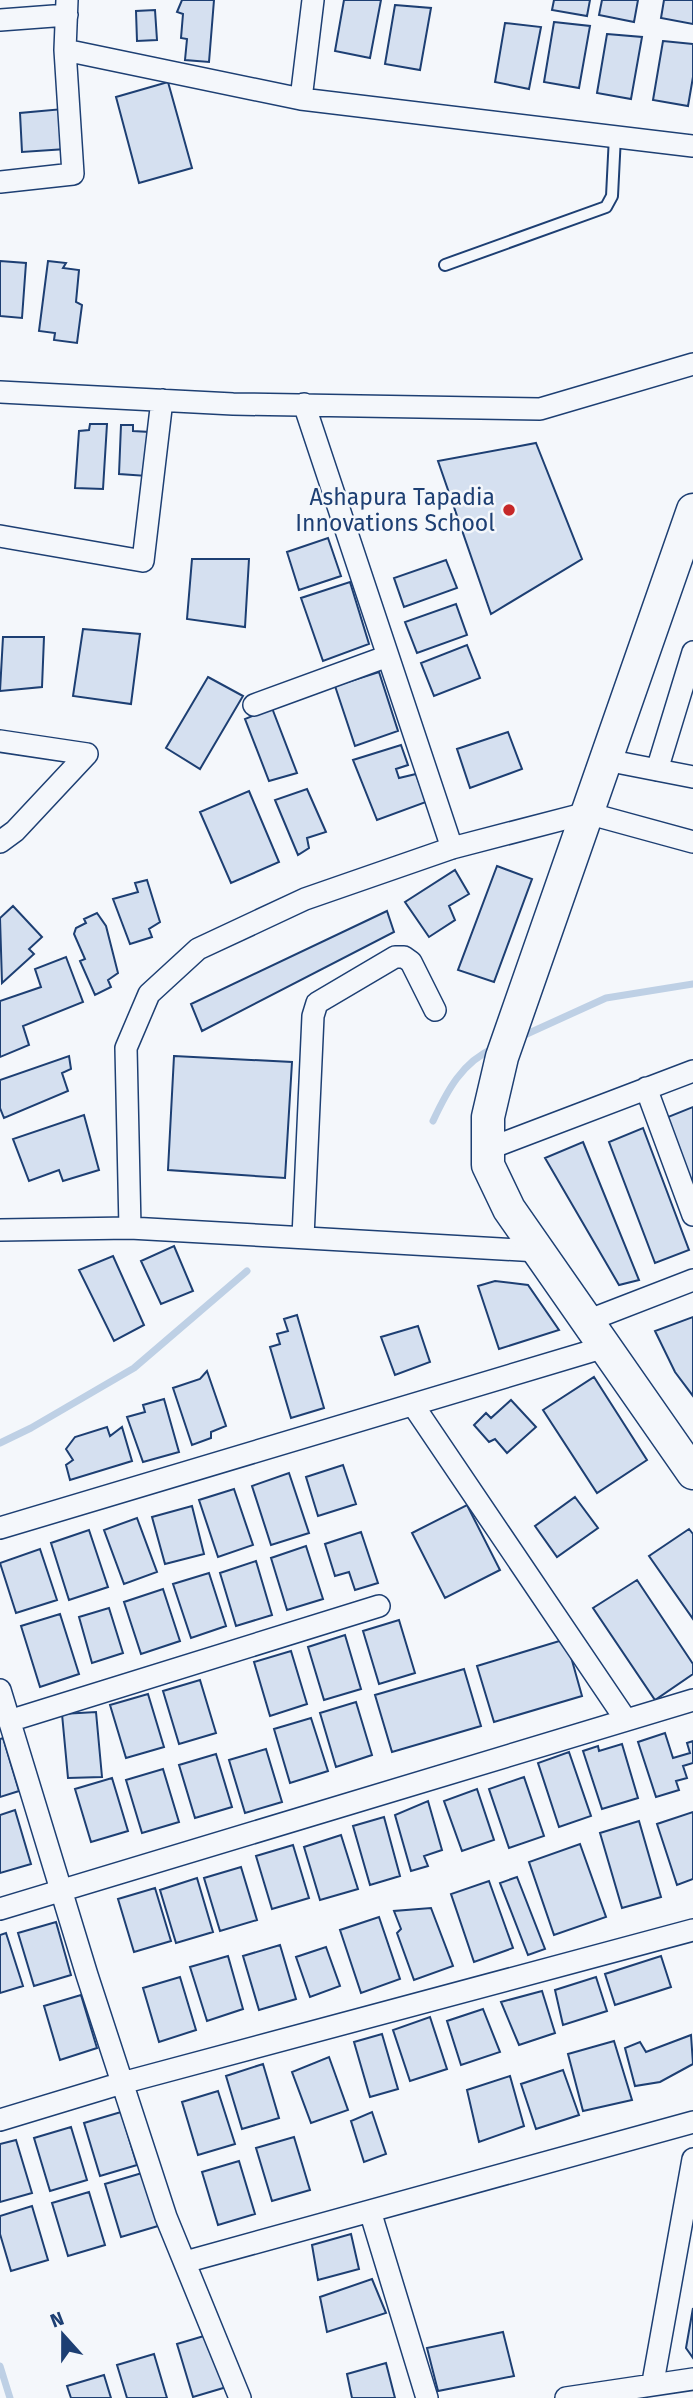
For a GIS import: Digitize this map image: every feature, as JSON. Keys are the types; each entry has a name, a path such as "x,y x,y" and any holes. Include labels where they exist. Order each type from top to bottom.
{"street":[{"path":"301,99 313,0"},
{"path":"0,20 67,8 65,50 73,174 0,182"},
{"path":"65,50 301,99 693,146"},
{"path":"0,391 162,400 540,409 693,364"},
{"path":"0,536 143,561 162,400"},
{"path":"304,404 452,848"},
{"path":"693,510 512,1021 488,1117 488,1165 509,1209 693,1473"},
{"path":"657,770 693,652"},
{"path":"254,705 388,656"},
{"path":"0,741 87,754 15,831 0,842"},
{"path":"606,760 693,777"},
{"path":"130,1228 126,1048 149,994 198,949 305,899 452,848 587,813 693,842"},
{"path":"303,1237 313,1016 317,1003 396,957 404,957 411,962 435,1010"},
{"path":"488,1149 693,1071"},
{"path":"646,1088 693,1215"},
{"path":"0,1230 130,1228 538,1251"},
{"path":"587,1321 693,1280"},
{"path":"0,1528 605,1348"},
{"path":"413,1405 626,1720"},
{"path":"9,1721 379,1606"},
{"path":"0,1690 61,1891 166,2217 240,2398"},
{"path":"0,1909 693,1700"},
{"path":"0,2120 122,2084 693,1930"},
{"path":"185,2262 693,2122"},
{"path":"653,2382 693,2159"},
{"path":"370,2211 427,2398"},
{"path":"566,2398 653,2382 693,2379"}],"lane":[{"path":"445,265 606,207 612,196 615,136"}],"building":[{"path":"182,0 214,0 209,62 185,60 187,39 181,38 183,14 177,12"},
{"path":"344,0 381,0 370,58 335,51"},
{"path":"554,0 590,0 587,16 552,10"},
{"path":"602,0 638,0 634,22 599,15"},
{"path":"664,0 693,0 693,24 661,18"},
{"path":"395,5 431,8 420,70 385,64"},
{"path":"155,10 157,40 137,41 136,11"},
{"path":"554,22 590,26 579,88 544,82"},
{"path":"505,23 541,27 529,89 495,82"},
{"path":"607,34 642,37 631,99 597,93"},
{"path":"663,41 693,44 693,77 688,106 653,100"},
{"path":"168,82 192,168 139,183 116,97"},
{"path":"63,109 66,149 22,152 20,113"},
{"path":"0,261 26,263 22,318 0,316"},
{"path":"48,261 66,263 63,268 79,270 76,302 82,305 77,343 54,340 55,333 39,331"},
{"path":"90,424 107,424 103,489 75,488 79,431 89,430"},
{"path":"121,425 133,425 133,431 150,432 147,476 119,474"},
{"name":"Ashapura Tapadia Innovations School","path":"536,443 582,559 491,614 438,461"},
{"path":"328,538 341,576 299,590 287,552"},
{"path":"192,559 249,559 245,627 187,619"},
{"path":"446,560 457,588 404,607 394,578"},
{"path":"350,582 369,644 323,661 301,598"},
{"path":"456,604 467,635 417,653 405,622"},
{"path":"83,629 140,634 131,704 73,696"},
{"path":"3,637 44,637 42,687 0,691"},
{"path":"467,645 480,678 434,696 421,663"},
{"path":"379,672 398,731 355,746 335,686"},
{"path":"208,677 243,696 200,769 166,748"},
{"path":"272,708 297,773 269,781 245,719"},
{"path":"508,732 522,769 470,788 457,749"},
{"path":"401,745 408,765 396,769 399,778 416,774 426,802 377,820 353,760"},
{"path":"307,789 326,832 307,838 309,848 298,855 275,800"},
{"path":"249,791 279,862 231,883 200,812"},
{"path":"497,866 532,879 494,982 458,970"},
{"path":"455,870 469,894 449,906 455,920 429,937 405,902"},
{"path":"147,880 160,922 149,929 152,937 130,944 113,899 138,892 135,883"},
{"path":"13,906 42,937 29,949 34,954 2,983 0,918"},
{"path":"387,911 394,932 202,1031 191,1004"},
{"path":"97,913 106,926 118,973 108,980 111,987 95,995 80,961 85,959 74,934 76,928 86,923 84,919"},
{"path":"66,957 83,1002 23,1026 29,1045 0,1057 0,1001 41,987 35,969"},
{"path":"69,1056 71,1069 62,1073 68,1091 4,1118 0,1108 0,1080"},
{"path":"174,1056 292,1062 285,1178 168,1170"},
{"path":"693,1107 693,1197 663,1119"},
{"path":"84,1115 99,1170 63,1181 59,1170 29,1181 13,1139"},
{"path":"643,1128 689,1250 655,1263 609,1142"},
{"path":"583,1142 639,1280 619,1285 545,1158"},
{"path":"174,1246 193,1291 161,1304 141,1261"},
{"path":"113,1256 144,1325 114,1341 79,1270"},
{"path":"495,1281 528,1285 559,1330 499,1349 478,1286"},
{"path":"297,1315 324,1408 291,1418 270,1347 280,1344 277,1334 288,1331 284,1319"},
{"path":"693,1317 693,1396 675,1372 655,1331"},
{"path":"418,1326 430,1362 395,1375 381,1337"},
{"path":"207,1371 226,1426 211,1432 211,1438 192,1445 173,1388 200,1379"},
{"path":"594,1377 647,1460 597,1493 543,1410"},
{"path":"164,1399 179,1452 143,1462 127,1417 145,1412 143,1405"},
{"path":"511,1400 536,1427 507,1453 495,1439 489,1442 474,1425 486,1413 491,1418"},
{"path":"107,1427 110,1436 122,1427 132,1461 70,1480 66,1465 73,1460 66,1449 75,1437"},
{"path":"343,1465 356,1504 318,1516 306,1477"},
{"path":"289,1473 309,1533 271,1545 252,1486"},
{"path":"234,1489 253,1545 218,1557 199,1500"},
{"path":"575,1497 598,1528 557,1557 535,1526"},
{"path":"467,1505 500,1570 445,1598 412,1533"},
{"path":"192,1506 204,1554 165,1564 152,1517"},
{"path":"137,1518 157,1572 124,1584 104,1530"},
{"path":"689,1529 693,1534 693,1619 649,1556"},
{"path":"89,1530 108,1587 69,1600 51,1543"},
{"path":"361,1532 378,1583 355,1590 349,1572 335,1576 325,1544"},
{"path":"306,1546 323,1599 287,1610 271,1558"},
{"path":"40,1549 57,1600 16,1613 0,1563"},
{"path":"256,1561 272,1615 236,1626 220,1573"},
{"path":"209,1573 226,1626 191,1638 173,1584"},
{"path":"637,1580 693,1664 693,1674 655,1700 593,1608"},
{"path":"163,1589 180,1641 141,1654 124,1602"},
{"path":"109,1608 123,1653 92,1663 79,1617"},
{"path":"60,1614 79,1674 40,1687 21,1626"},
{"path":"399,1620 415,1673 379,1684 363,1631"},
{"path":"345,1635 361,1689 324,1700 308,1647"},
{"path":"566,1639 582,1696 494,1722 477,1666"},
{"path":"291,1651 307,1704 270,1716 254,1662"},
{"path":"464,1669 481,1726 392,1752 375,1695"},
{"path":"200,1680 216,1733 179,1744 163,1691"},
{"path":"148,1694 164,1747 126,1758 110,1705"},
{"path":"356,1702 372,1755 336,1767 320,1713"},
{"path":"96,1712 102,1777 68,1778 62,1714"},
{"path":"311,1718 328,1771 290,1783 274,1729"},
{"path":"665,1733 673,1758 690,1753 687,1743 693,1741 693,1763 683,1766 687,1778 676,1781 679,1790 656,1797 638,1742"},
{"path":"3,1738 19,1791 0,1797 0,1739"},
{"path":"622,1744 638,1798 602,1809 583,1751 598,1746 599,1751"},
{"path":"266,1749 282,1802 245,1813 229,1760"},
{"path":"569,1752 591,1816 559,1827 538,1763"},
{"path":"216,1754 232,1807 195,1818 179,1765"},
{"path":"163,1769 179,1822 142,1833 126,1780"},
{"path":"524,1777 544,1836 509,1848 489,1789"},
{"path":"112,1778 128,1831 91,1842 75,1789"},
{"path":"477,1789 494,1840 462,1851 444,1801"},
{"path":"428,1801 442,1850 424,1856 428,1866 411,1871 395,1815"},
{"path":"15,1810 31,1864 0,1873 0,1815"},
{"path":"693,1812 693,1879 677,1885 657,1824"},
{"path":"384,1817 400,1876 370,1885 353,1826"},
{"path":"639,1821 661,1897 622,1908 600,1833"},
{"path":"341,1835 358,1889 320,1900 304,1847"},
{"path":"580,1844 606,1917 554,1935 529,1862"},
{"path":"293,1845 309,1898 272,1909 256,1856"},
{"path":"241,1867 257,1920 220,1931 204,1878"},
{"path":"517,1877 545,1949 528,1955 500,1883"},
{"path":"197,1878 213,1932 176,1943 160,1890"},
{"path":"489,1881 513,1948 474,1962 451,1894"},
{"path":"155,1888 171,1941 134,1952 118,1899"},
{"path":"431,1908 453,1966 414,1980 397,1933 401,1929 394,1911"},
{"path":"379,1917 400,1979 361,1993 340,1930"},
{"path":"56,1922 71,1975 34,1986 18,1933"},
{"path":"6,1933 23,1986 0,1993 0,1935"},
{"path":"280,1945 296,1999 259,2010 243,1956"},
{"path":"326,1947 340,1986 310,1997 296,1957"},
{"path":"228,1956 243,2009 207,2021 190,1967"},
{"path":"661,1956 671,1987 615,2005 605,1974"},
{"path":"180,1977 196,2030 159,2042 143,1988"},
{"path":"596,1977 607,2011 563,2025 555,1990"},
{"path":"542,1991 555,2033 519,2045 501,2002"},
{"path":"81,1995 97,2048 60,2060 44,2006"},
{"path":"483,2009 500,2052 461,2065 447,2021"},
{"path":"430,2017 447,2069 410,2081 393,2030"},
{"path":"382,2034 398,2089 370,2097 354,2042"},
{"path":"691,2035 693,2064 660,2082 635,2086 625,2048 640,2042 646,2052"},
{"path":"614,2041 632,2100 583,2111 568,2054"},
{"path":"329,2057 348,2110 311,2123 292,2072"},
{"path":"263,2064 279,2118 242,2129 226,2076"},
{"path":"563,2070 579,2115 536,2129 521,2084"},
{"path":"510,2076 524,2126 479,2142 467,2090"},
{"path":"218,2091 235,2144 198,2155 182,2102"},
{"path":"121,2112 137,2165 100,2176 84,2123"},
{"path":"372,2112 386,2154 364,2162 351,2121"},
{"path":"71,2127 87,2180 50,2191 34,2138"},
{"path":"294,2137 310,2190 272,2201 256,2148"},
{"path":"16,2140 32,2193 0,2202 0,2144"},
{"path":"239,2161 255,2214 218,2225 202,2172"},
{"path":"142,2173 158,2226 121,2237 105,2184"},
{"path":"89,2192 105,2245 68,2256 52,2203"},
{"path":"32,2206 48,2260 11,2271 0,2234 0,2216"},
{"path":"351,2234 359,2269 318,2280 312,2245"},
{"path":"372,2279 386,2313 327,2332 320,2297"},
{"path":"693,2308 693,2358 686,2348"},
{"path":"503,2332 514,2376 438,2391 427,2348"},
{"path":"214,2333 230,2386 193,2397 177,2344"},
{"path":"154,2354 167,2398 127,2398 117,2365"},
{"path":"386,2363 395,2398 352,2398 347,2374"},
{"path":"104,2375 111,2398 71,2398 67,2386"}],"waterway":[{"path":"518,1038 606,998 693,984"},
{"path":"433,1121 450,1088 464,1069 494,1048"},
{"path":"0,1443 134,1368 247,1271"},
{"path":"0,2366 10,2398"}],"place":[{"name":"Ashapura Tapadia Innovations School","path":"509,510"}]}
